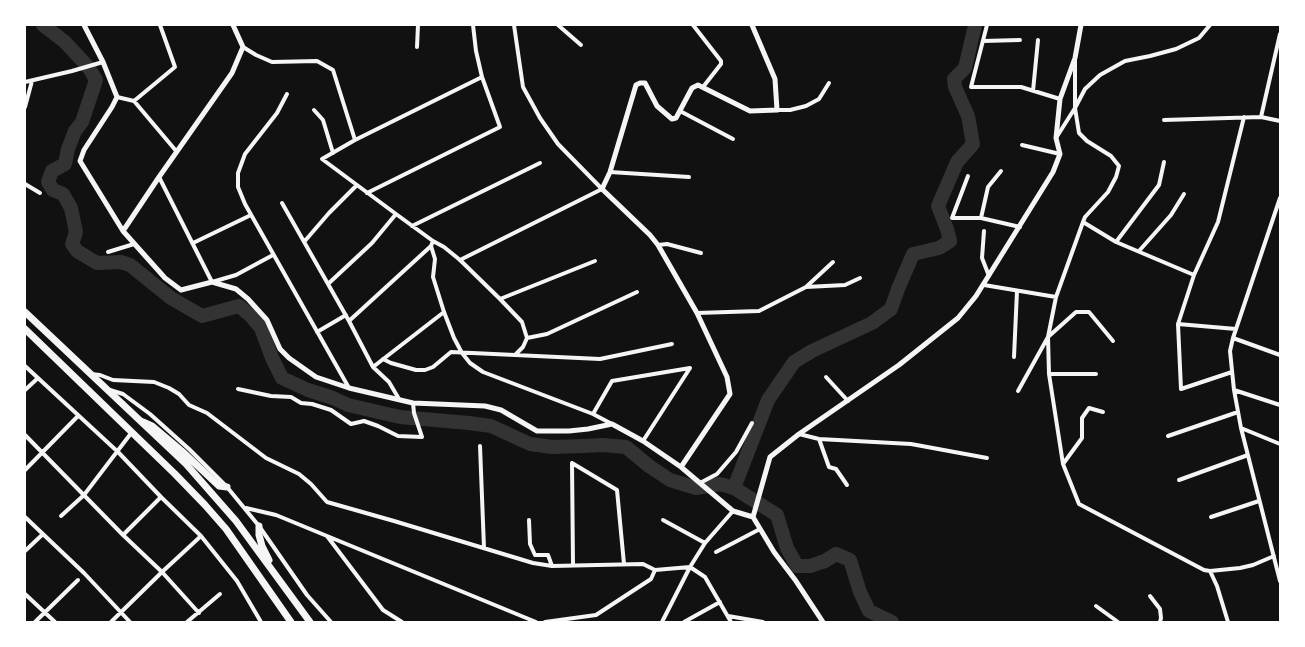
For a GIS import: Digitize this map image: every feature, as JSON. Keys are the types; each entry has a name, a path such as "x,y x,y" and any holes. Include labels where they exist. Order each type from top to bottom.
{"highway":[{"path":"25,312 186,464 236,521 310,622"},
{"path":"25,329 205,505 226,529 291,622"},
{"path":"138,420 152,426 184,453 219,486 227,487"},
{"path":"259,526 259,535 262,546 276,577"}],"street":[{"path":"84,25 117,97 84,150 80,161 123,231 165,278 181,290 236,274 273,255"},
{"path":"134,101 175,67 160,25"},
{"path":"233,25 244,47 256,55 272,62 318,61 333,70 354,140"},
{"path":"417,47 418,25"},
{"path":"367,193 500,126 482,77 476,51 473,25"},
{"path":"514,25 523,87 540,118 558,144 650,235 658,245 697,313 726,377 730,394 681,467"},
{"path":"558,25 581,45"},
{"path":"693,25 721,61 721,64 703,87"},
{"path":"752,25 775,79 777,110"},
{"path":"987,25 971,87 1021,87 1060,99"},
{"path":"753,517 770,457 799,434 899,365 958,318 984,285 1053,172 1060,154 1056,138 1060,99 1075,58 1081,25"},
{"path":"1056,138 1085,89 1100,75 1125,61 1176,49 1199,38 1210,25"},
{"path":"1261,116 1280,34"},
{"path":"983,41 1020,40"},
{"path":"1033,91 1038,40"},
{"path":"123,231 232,73 244,47"},
{"path":"1075,58 1075,108 1079,132 1087,141 1112,156 1119,166 1116,177 1108,192 1085,217 1056,297 1048,337 1049,374 1063,464 1079,504 1204,570 1210,571 1240,568 1274,556"},
{"path":"25,82 102,62"},
{"path":"482,77 354,140 322,159 356,186 433,241 444,247 460,260 500,299 522,322 527,338 523,347 515,355"},
{"path":"25,106 32,81"},
{"path":"460,260 602,189 610,172 636,85 640,83 645,83 657,106 672,119 676,118 692,88 698,85 750,111 790,110 806,106 819,99 829,83"},
{"path":"287,94 277,113 245,154 238,173 238,187 245,204 273,255 349,388"},
{"path":"117,97 134,101 177,152"},
{"path":"314,110 324,120 332,153"},
{"path":"680,111 733,139"},
{"path":"1164,120 1261,116 1280,121"},
{"path":"1232,372 1181,389 1178,324 1194,275 1218,222 1244,117"},
{"path":"1022,145 1060,154"},
{"path":"1116,242 1159,185 1164,162"},
{"path":"412,226 540,163"},
{"path":"980,218 988,188 1001,171"},
{"path":"610,172 689,177"},
{"path":"968,176 952,218 980,218 1020,226"},
{"path":"159,177 212,282 236,289 248,299 267,320 280,349 289,358 316,377 349,388 413,403 485,406 501,410 537,430 575,430 612,424"},
{"path":"25,184 40,193"},
{"path":"304,242 329,213 356,186"},
{"path":"1138,251 1171,215 1184,194"},
{"path":"1280,198 1232,338 1230,351 1234,390 1241,428 1280,582"},
{"path":"282,203 374,367 389,382 399,399"},
{"path":"328,284 372,243 396,214"},
{"path":"193,243 251,215"},
{"path":"1083,222 1116,242 1194,275"},
{"path":"984,230 982,258 989,276"},
{"path":"349,321 431,246 433,241"},
{"path":"108,252 134,244"},
{"path":"658,245 667,244 702,253"},
{"path":"431,246 435,259 433,277 444,312 454,338 462,353 470,363 483,372 593,414 612,424 643,441 681,467 734,511 753,517 774,552 796,581 823,622"},
{"path":"500,299 595,261"},
{"path":"697,313 759,311 806,287 833,262"},
{"path":"806,287 845,285 860,278"},
{"path":"984,285 1056,297"},
{"path":"1014,357 1017,291"},
{"path":"527,338 548,334 636,292"},
{"path":"374,367 444,312"},
{"path":"1018,392 1048,337 1076,312 1089,312 1113,341"},
{"path":"317,332 346,315"},
{"path":"1178,324 1236,329"},
{"path":"1232,338 1280,355"},
{"path":"383,359 391,363 416,370 425,370 433,367 451,352 600,359 672,344"},
{"path":"25,366 118,452 201,536 237,581 261,622"},
{"path":"593,414 612,382 690,368 643,441"},
{"path":"89,373 113,380 154,382 169,388 179,394 188,405 207,413 266,458 299,474 311,484 327,502 533,563 552,566 643,564 655,570 690,567 704,577 731,622"},
{"path":"1049,374 1096,374"},
{"path":"826,377 848,401"},
{"path":"25,390 38,378"},
{"path":"105,389 124,394 150,414 189,449 227,487 259,526 307,595 332,622"},
{"path":"238,389 271,396 291,397 301,402 331,410 351,424 364,421 398,436 422,436 414,413 413,403"},
{"path":"1234,390 1280,405"},
{"path":"1063,464 1082,438 1082,418 1089,408 1103,412"},
{"path":"1168,436 1238,412"},
{"path":"25,470 78,416"},
{"path":"700,483 717,474 736,452 752,422"},
{"path":"1241,428 1280,444"},
{"path":"61,516 84,495 132,432"},
{"path":"799,434 819,439 911,444 987,458"},
{"path":"25,435 162,572 199,613"},
{"path":"819,439 829,467 836,469 847,485"},
{"path":"480,446 484,548"},
{"path":"1179,480 1248,455"},
{"path":"573,565 572,463 617,490 624,564"},
{"path":"123,534 161,497"},
{"path":"1211,517 1259,501"},
{"path":"245,508 276,514 536,622"},
{"path":"662,622 690,567 705,543 734,511"},
{"path":"25,517 84,573 130,622"},
{"path":"529,520 530,544 535,555 548,555 552,566"},
{"path":"663,520 705,543"},
{"path":"716,552 760,529"},
{"path":"25,551 43,534"},
{"path":"327,535 383,610 402,622"},
{"path":"111,622 201,536"},
{"path":"545,622 596,615 652,579 655,570"},
{"path":"1210,571 1217,586 1228,622"},
{"path":"35,622 78,580"},
{"path":"25,594 55,622"},
{"path":"188,622 220,594"},
{"path":"1150,596 1160,609 1160,622"},
{"path":"684,622 720,602"},
{"path":"1096,606 1118,622"},
{"path":"728,616 763,622"}],"waterway":[{"path":"43,25 65,42 89,68 96,80 82,122 75,131 68,149 65,164 52,171 48,182 53,190 63,194 71,208 76,232 72,244 77,251 97,263 121,262 130,265 171,298 202,316 239,306 250,315 261,328 272,358 282,378 308,390 333,398 348,405 400,417 491,426 530,444 552,447 603,445 626,447 649,466 670,480 696,488 720,484 734,488 777,515 787,548 797,566 810,566 825,561 836,554 850,560 860,592 869,611 892,622"},
{"path":"734,488 768,400 794,362 812,351 872,323 891,309 913,254 939,248 950,241 938,206 957,162 973,144 968,116 955,87 954,79 965,68 975,25"}]}
